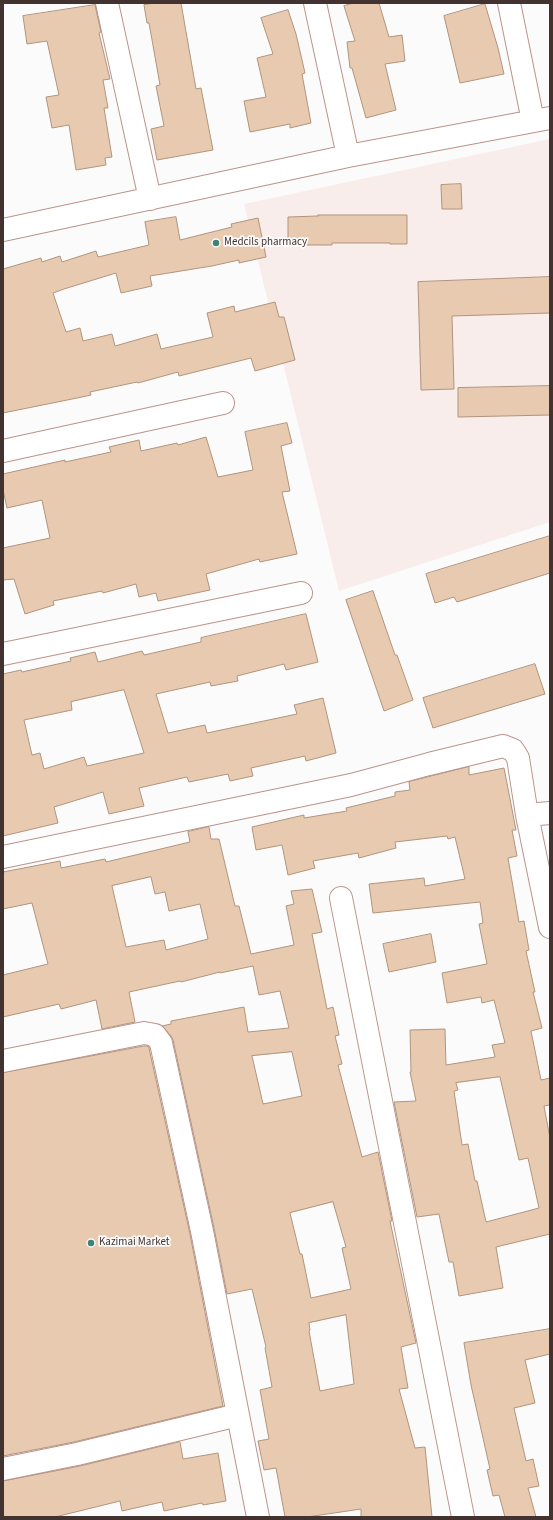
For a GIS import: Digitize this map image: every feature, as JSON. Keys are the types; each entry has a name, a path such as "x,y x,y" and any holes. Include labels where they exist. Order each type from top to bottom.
{"street":[{"path":"107,3 150,199"},
{"path":"315,3 348,156"},
{"path":"3,230 348,156 542,119 509,3"},
{"path":"3,452 223,403"},
{"path":"3,654 301,593"},
{"path":"3,857 351,785 503,746 513,750 518,758 527,816 550,927"},
{"path":"527,816 550,813"},
{"path":"341,898 464,1517"},
{"path":"3,1061 144,1033 155,1035 161,1043 202,1231 258,1517"},
{"path":"3,1469 77,1454 238,1415"}],"shaded area":[{"path":"550,139 550,522 339,591 244,204"}],"building":[{"path":"156,3 181,3 196,89 201,88 213,150 157,160 151,129 164,126 156,86 160,85 149,23 147,23 144,5"},
{"path":"354,3 379,3 389,37 402,35 405,61 385,64 396,110 366,118 352,68 350,68 347,42 355,41 344,6"},
{"path":"485,4 504,74 460,83 444,16"},
{"path":"95,5 101,32 99,33 110,79 103,80 108,108 104,108 112,157 105,158 106,165 76,170 69,125 52,128 46,97 59,95 47,41 27,44 23,16"},
{"path":"288,10 296,34 305,73 302,74 311,123 290,128 290,124 250,132 244,101 266,97 257,58 273,54 261,18"},
{"path":"461,184 462,209 442,209 441,185"},
{"path":"318,215 407,215 407,244 332,243 332,245 288,245 288,217"},
{"path":"176,217 180,240 232,227 231,224 258,218 266,257 239,263 239,260 150,276 152,286 121,293 116,273 53,293 66,332 80,328 83,341 112,334 115,346 157,334 161,349 213,337 207,313 234,306 235,312 275,302 279,317 284,317 295,360 255,371 251,358 179,376 178,372 138,383 90,392 91,395 3,413 3,269 41,258 42,262 60,256 62,262 96,251 98,257 149,245 145,222"},
{"path":"550,277 550,313 452,316 454,389 421,390 418,282"},
{"path":"550,386 550,415 458,417 458,388"},
{"path":"287,423 292,443 281,446 290,491 282,492 297,554 260,562 259,559 206,574 210,590 158,601 156,593 139,597 136,584 103,593 102,591 53,601 54,605 25,614 14,579 3,580 3,548 50,538 42,500 7,508 3,490 3,474 65,460 65,462 111,452 109,447 139,440 141,451 177,443 178,445 206,437 218,477 253,470 245,432"},
{"path":"550,536 550,573 457,602 454,597 435,603 426,574"},
{"path":"373,591 395,655 397,655 413,700 384,711 346,600"},
{"path":"306,614 318,662 286,670 284,664 237,676 238,681 211,686 210,682 156,694 168,733 205,725 207,733 297,714 294,705 323,698 336,753 306,761 305,756 251,768 253,776 230,781 228,774 189,782 187,777 139,788 144,806 109,814 103,792 54,807 58,823 3,836 3,674 21,670 22,672 71,661 70,658 95,652 98,662 142,651 144,655 201,642 201,638","holes":["124,690 144,753 87,766 84,757 44,769 40,753 32,755 24,720 72,710 71,702"]},
{"path":"535,664 545,694 433,728 423,698"},
{"path":"469,767 469,775 504,768 516,830 512,830 517,856 508,858 519,922 524,921 529,950 526,951 535,992 533,992 542,1028 531,1031 541,1080 550,1078 550,1105 544,1106 550,1138 550,1234 496,1247 503,1288 459,1296 453,1262 449,1262 439,1214 417,1217 394,1102 416,1101 410,1072 410,1030 445,1029 446,1065 495,1057 492,1045 505,1043 494,1000 482,1003 481,997 447,1003 442,973 487,964 479,924 483,923 480,902 373,913 369,884 424,878 425,886 465,879 455,837 448,839 447,836 395,842 396,848 359,858 358,853 313,861 315,868 288,875 282,845 256,850 252,827 304,815 304,818 347,811 346,808 395,796 395,792 410,790 409,782","holes":["500,1077 519,1160 528,1158 539,1208 486,1222 477,1181 475,1181 468,1144 462,1145 454,1091 458,1090 456,1083"]},
{"path":"209,827 211,839 219,839 235,906 239,906 251,954 294,945 286,906 294,904 291,891 312,889 322,932 312,934 327,1009 333,1007 339,1035 335,1036 342,1064 338,1065 362,1157 378,1152 392,1221 390,1221 416,1343 401,1347 408,1388 399,1389 415,1448 425,1447 432,1517 361,1517 361,1509 307,1517 285,1517 276,1468 264,1470 258,1441 269,1439 260,1390 272,1387 266,1347 252,1289 227,1294 173,1040 162,1026 171,1024 171,1021 244,1007 248,1032 289,1028 280,991 259,995 253,966 129,992 135,1022 102,1029 96,1000 61,1009 59,1004 3,1017 3,975 48,964 32,903 3,909 3,872 60,861 61,868 105,859 106,862 190,842 188,832","holes":["151,877 155,894 165,892 169,911 200,904 208,939 166,950 164,940 126,947 112,886","292,1052 302,1096 263,1104 252,1056","333,1202 346,1247 342,1248 351,1289 311,1298 302,1254 300,1254 290,1213","346,1315 354,1384 320,1391 309,1331 309,1323"]},
{"path":"431,934 436,962 389,972 383,944"},
{"name":"Kazimai Market","path":"148,1046 149,1048 190,1234 223,1406 74,1442 3,1456 3,1073"},
{"path":"550,1329 550,1354 525,1360 535,1403 514,1408 526,1461 533,1459 539,1486 528,1488 536,1517 505,1517 499,1495 493,1496 487,1470 490,1469 471,1385 464,1343"},
{"path":"180,1442 183,1459 218,1453 226,1501 203,1505 202,1503 164,1511 162,1502 122,1511 120,1501 55,1517 3,1517 3,1481 80,1466"}],"place":[{"name":"Medcils pharmacy","path":"216,243"},
{"name":"Kazimai Market","path":"91,1243"}]}
